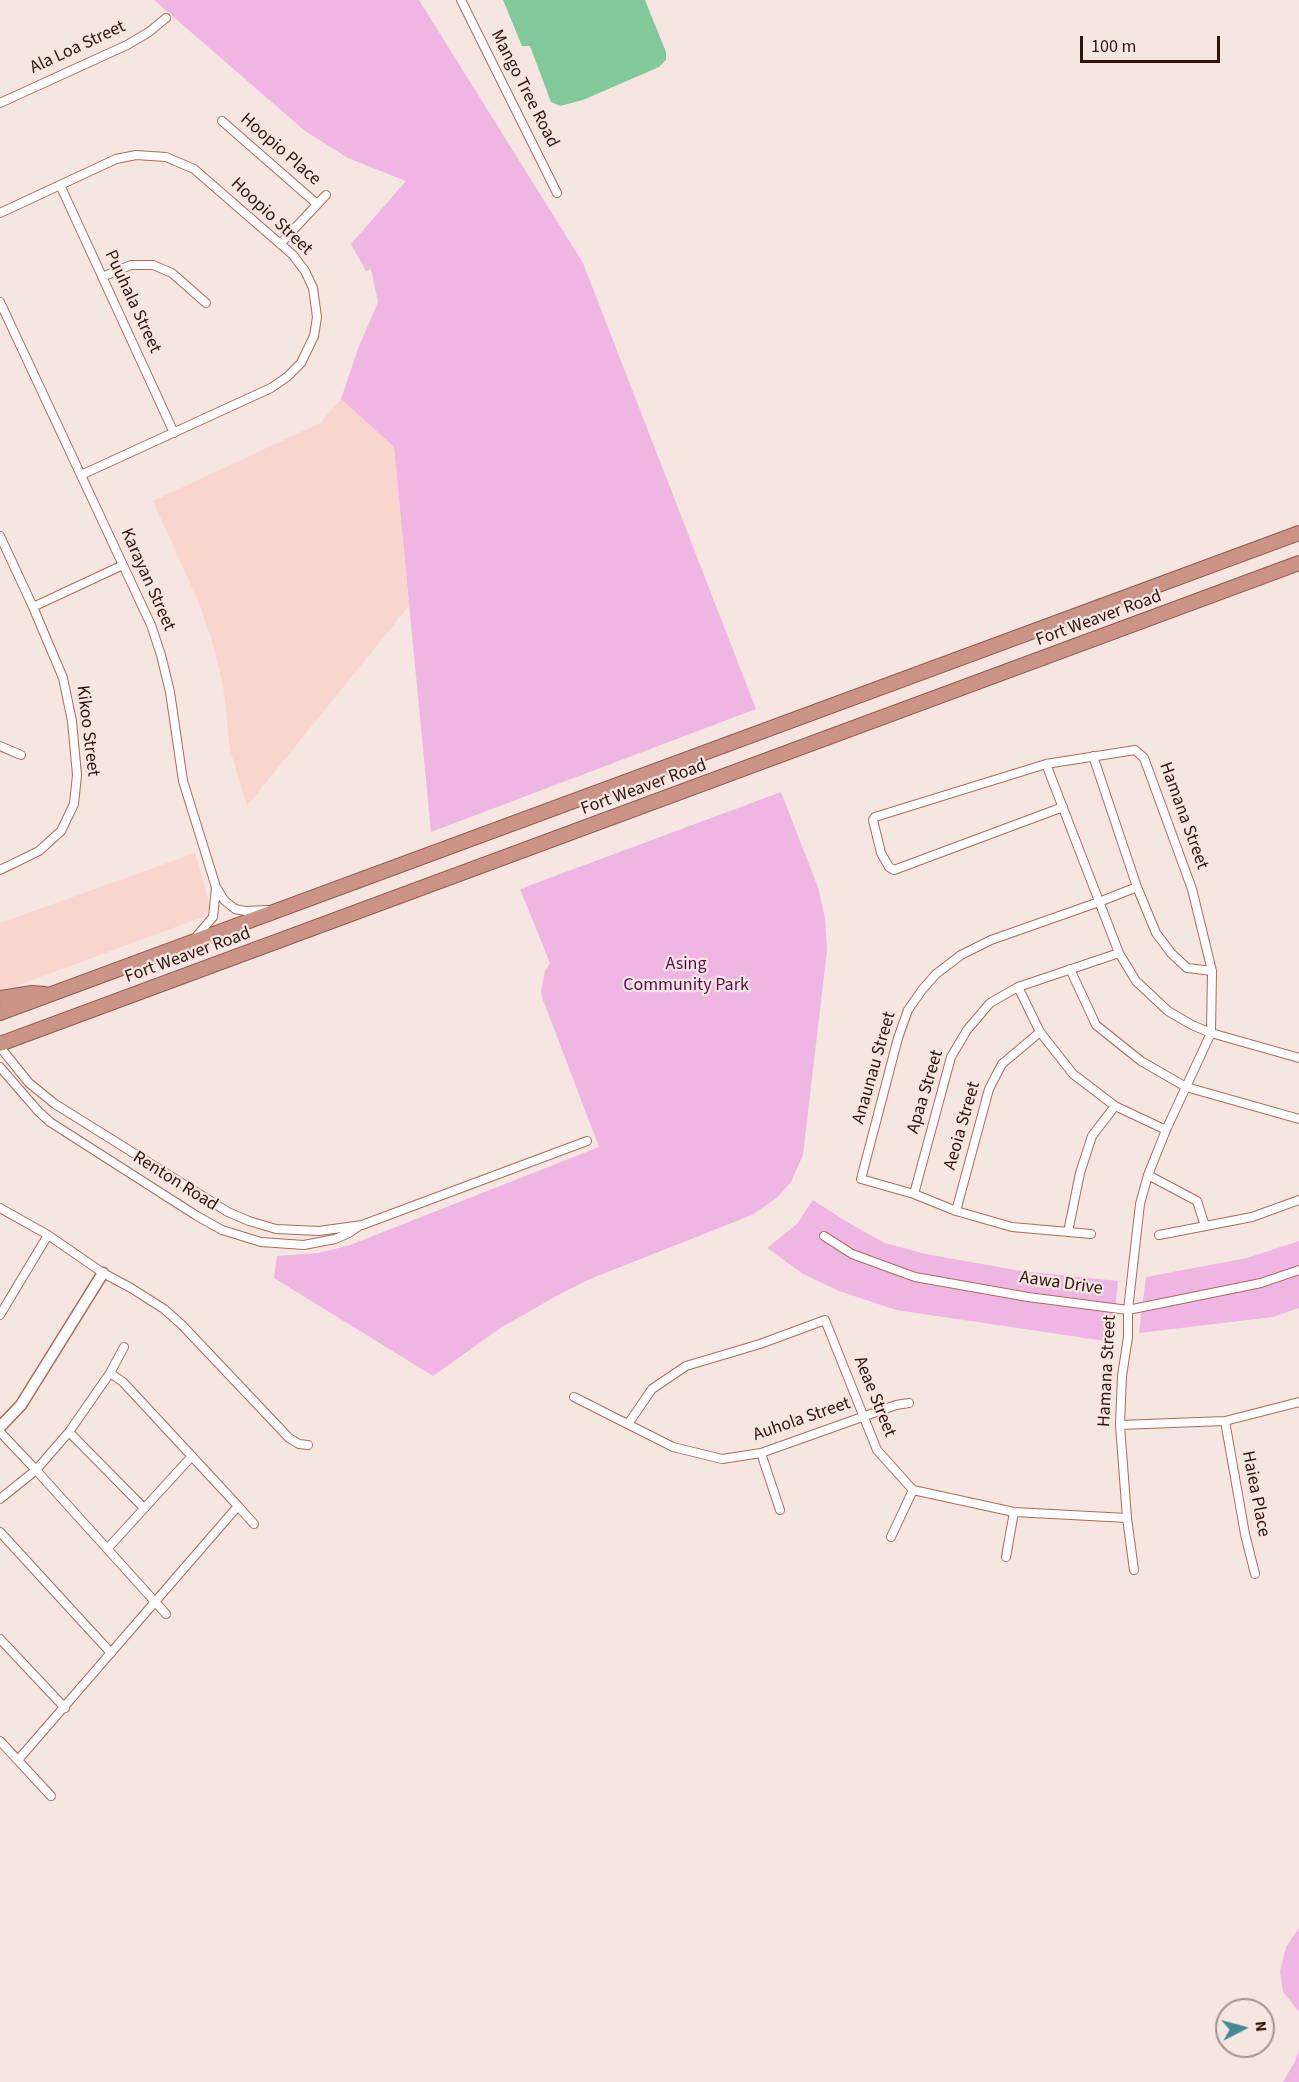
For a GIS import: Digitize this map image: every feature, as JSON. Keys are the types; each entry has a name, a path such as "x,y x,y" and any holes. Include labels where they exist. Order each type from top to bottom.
{"highway":[{"name":"Fort Weaver Road","path":"0,1014 1299,533"},
{"name":"Fort Weaver Road","path":"0,1046 1299,563"},
{"path":"0,998 32,993 50,996"},
{"path":"0,1025 8,1018 35,1006 50,996"}],"street":[{"name":"Mango Tree Road","path":"461,0 557,193"},
{"name":"Ala Loa Street","path":"0,103 127,45 149,32 166,18"},
{"name":"Hoopio Place","path":"222,121 317,204"},
{"name":"Hoopio Street","path":"0,213 126,156 146,154 166,157 194,169 293,255 305,271 315,297 316,326 306,354 295,370 279,383 81,475"},
{"name":"Puuhala Street","path":"60,186 174,433"},
{"name":"Hoopio Place","path":"280,244 326,195"},
{"path":"102,277 131,265 153,265 172,273 206,303"},
{"name":"Karayan Street","path":"0,302 151,625 170,692 183,781 216,887 224,900 239,910 281,909"},
{"name":"Kikoo Street","path":"0,536 63,678 70,705 77,775 76,795 66,822 54,839 30,856 0,870"},
{"path":"33,607 123,565"},
{"path":"0,746 21,755"},
{"name":"Hamana Street","path":"1063,807 894,870 881,853 873,820 875,817 1046,764 1135,750 1144,758 1192,889 1212,971 1211,1033 1166,1130 1148,1175 1140,1204 1128,1310 1128,1337 1122,1376 1120,1425 1127,1518 1134,1570"},
{"path":"1093,756 1137,886 1156,933 1171,953 1187,968 1212,971"},
{"path":"1046,764 1119,953 1136,981 1168,1011 1192,1025 1211,1033 1299,1058"},
{"name":"Anaunau Street","path":"914,1194 861,1179 898,1038 908,1011 922,990 936,974 961,955 991,940 1099,902 1137,886"},
{"name":"Karayan Street","path":"186,946 213,917 216,887"},
{"name":"Apaa Street","path":"914,1194 951,1057 967,1030 990,1002 1018,987 1119,953"},
{"path":"1070,969 1096,1025 1141,1061 1186,1087 1299,1119"},
{"path":"1018,987 1040,1032 1073,1074 1115,1106 1166,1130"},
{"name":"Aeoia Street","path":"956,1211 989,1089 1002,1064 1040,1032"},
{"name":"Renton Road","path":"0,1046 29,1083 55,1104 236,1216 263,1226 318,1231 362,1224 587,1142"},
{"name":"Renton Road","path":"0,1067 50,1122 222,1230 261,1242 304,1245 335,1239 362,1224"},
{"path":"1068,1232 1080,1173 1092,1136 1115,1106"},
{"path":"1148,1175 1197,1201 1205,1226"},
{"path":"914,1194 956,1211 1012,1227 1090,1234"},
{"path":"1158,1235 1252,1217 1299,1200"},
{"path":"0,1208 48,1235 164,1309 289,1438 308,1446"},
{"path":"0,1315 48,1235"},
{"name":"Aawa Drive","path":"824,1236 852,1254 915,1276 1028,1297 1128,1310 1261,1282 1299,1270"},
{"path":"0,1427 21,1405 103,1272"},
{"name":"Aeae Street","path":"628,1424 652,1389 686,1366 760,1344 825,1320 877,1450 913,1490"},
{"path":"0,1499 36,1470 69,1432 110,1373 124,1347"},
{"path":"110,1373 123,1382 254,1524"},
{"name":"Auhola Street","path":"574,1397 673,1447 722,1459 761,1454 864,1416 909,1403"},
{"path":"1120,1425 1225,1421 1299,1402"},
{"name":"Haiea Place","path":"1225,1421 1245,1534 1255,1574"},
{"path":"0,1432 166,1614"},
{"path":"69,1432 144,1508"},
{"path":"761,1454 780,1510"},
{"path":"108,1548 192,1456"},
{"path":"891,1537 913,1490 1014,1512 1127,1518"},
{"path":"18,1760 238,1506"},
{"path":"1006,1557 1014,1512"},
{"path":"0,1532 111,1653"},
{"path":"0,1639 65,1708"},
{"path":"0,1741 51,1796"}],"shaded area":[{"path":"503,0 645,0 666,52 666,60 659,67 583,100 560,106 551,102 530,46 522,46"},
{"path":"341,399 394,447 409,606 247,806 230,750 223,685 212,641 198,601 153,501 320,423"},
{"path":"195,853 209,902 209,909 203,917 0,992 0,923"}],"green space":[{"path":"154,0 419,0 583,263 756,709 431,832 394,447 341,399 359,346 378,302 371,269 366,271 351,244 406,181 348,158 305,131"},
{"name":"Asing Community Park","path":"781,792 819,890 825,919 827,950 803,1155 791,1182 778,1197 752,1215 590,1279 560,1294 502,1327 433,1376 274,1278 277,1256 319,1253 350,1245 599,1147 543,1000 541,992 545,971 550,963 520,889"},
{"path":"813,1200 885,1243 926,1254 1021,1271 1118,1281 1112,1342 896,1310 839,1291 803,1274 767,1248 797,1224"},
{"path":"1299,1241 1299,1308 1273,1317 1139,1333 1146,1277 1247,1258"},
{"path":"1299,1928 1299,2012 1283,1992 1280,1971 1286,1947"},
{"path":"1299,2051 1299,2082 1283,2082 1294,2063"}]}
